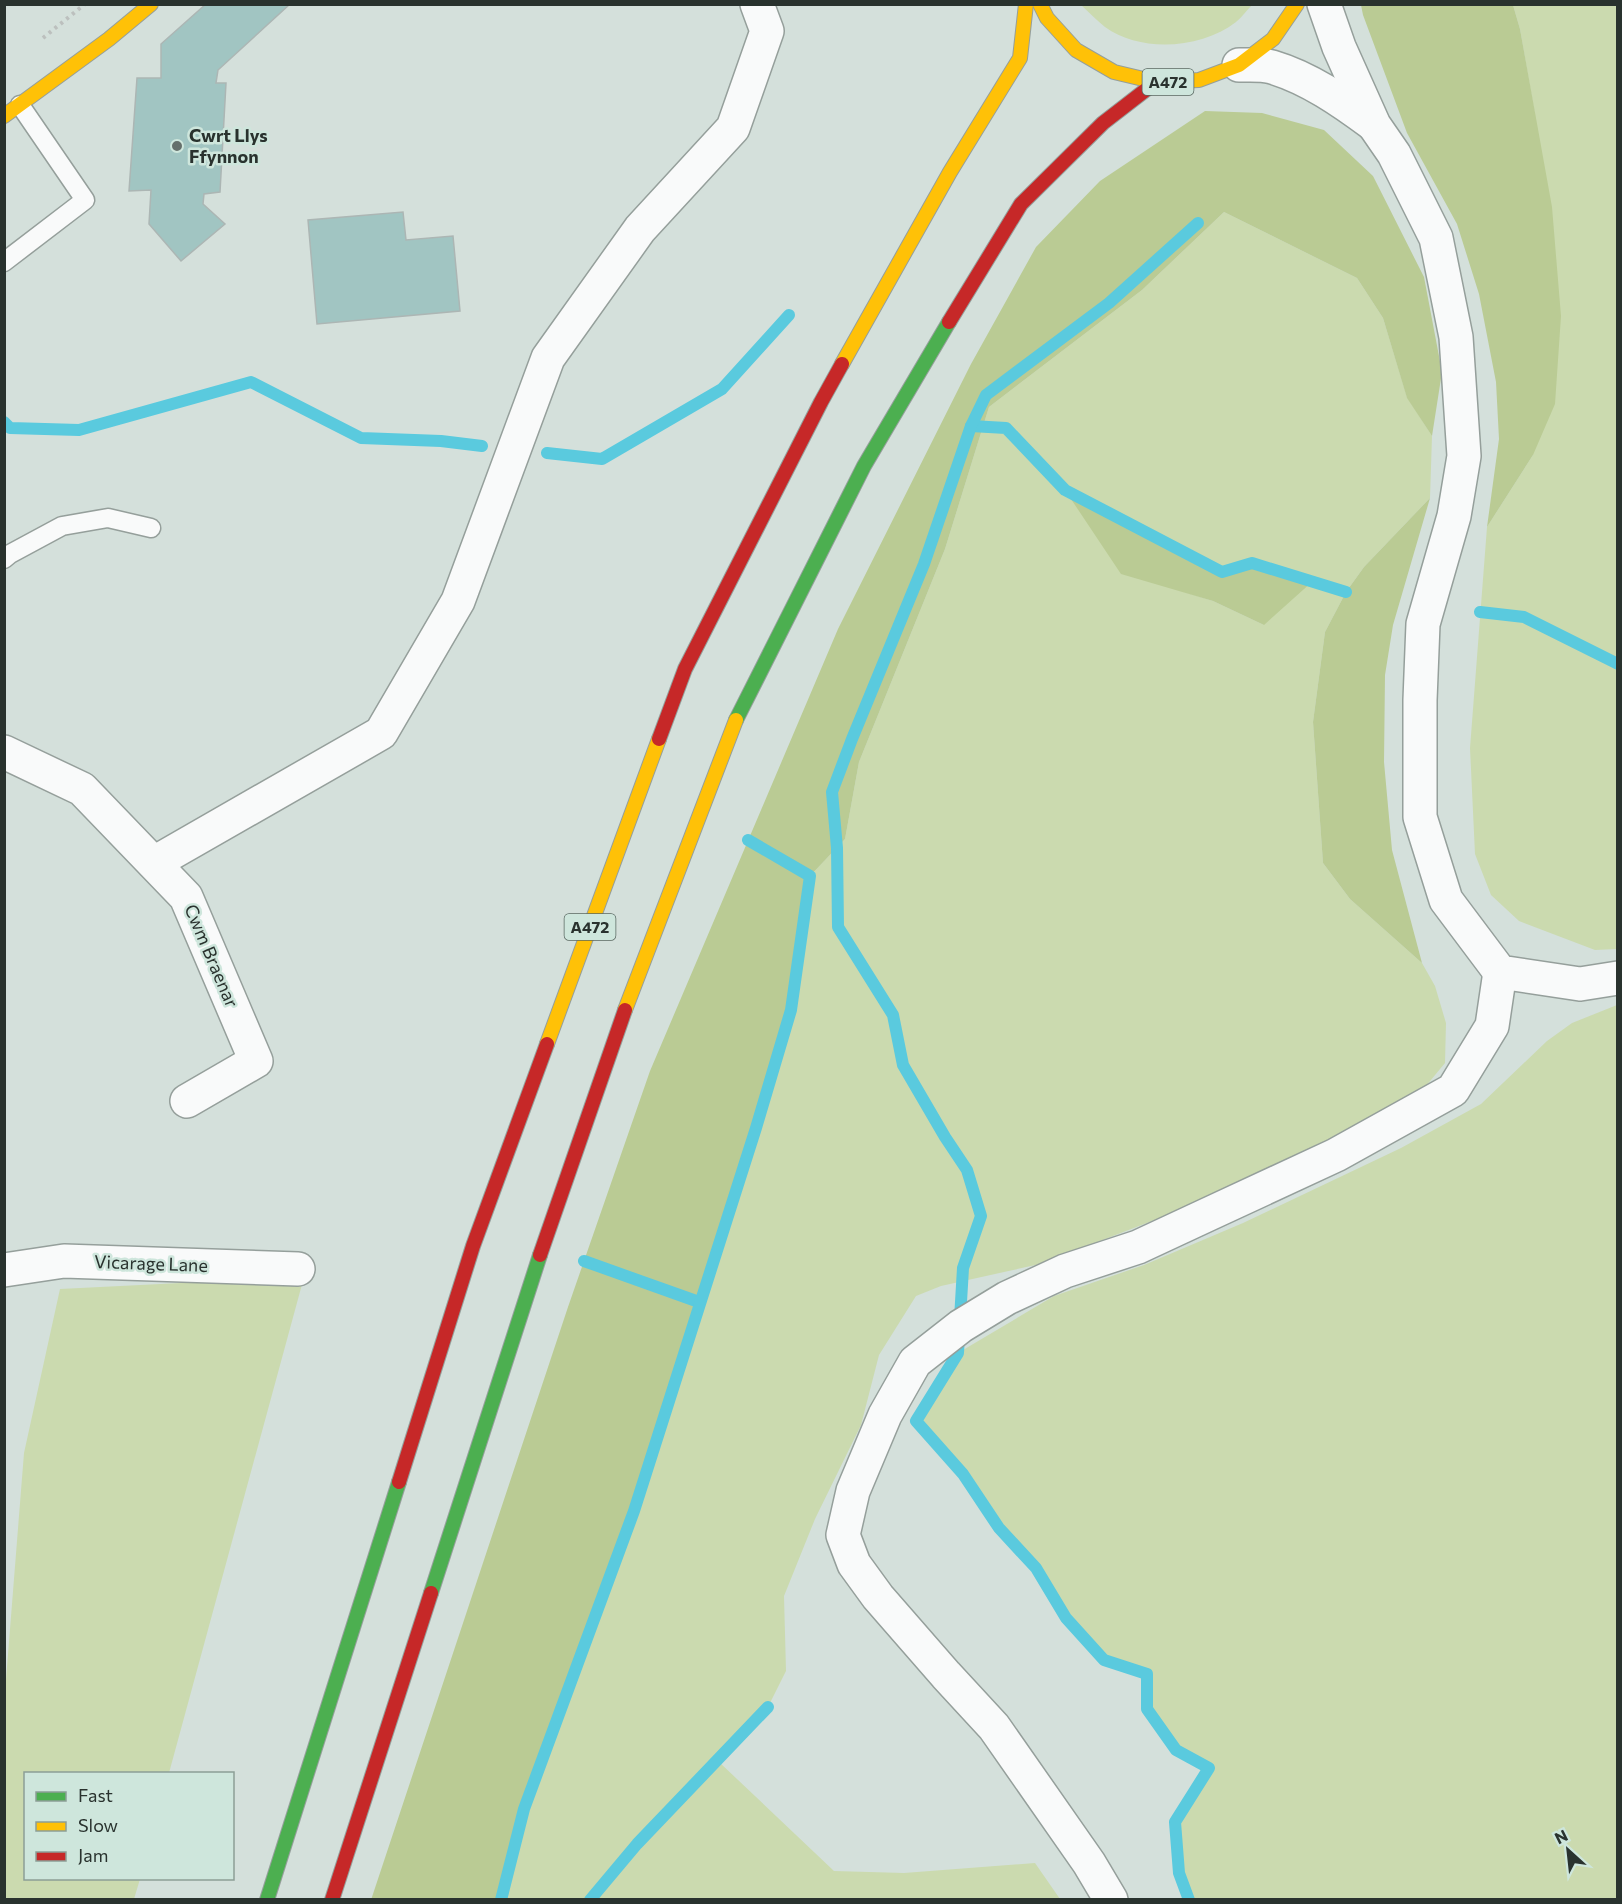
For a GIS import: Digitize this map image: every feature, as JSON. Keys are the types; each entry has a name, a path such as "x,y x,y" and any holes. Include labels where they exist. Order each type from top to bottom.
{"main road":[{"path":"4,116 109,39 151,4"},
{"name":"A472","path":"267,1899 473,1246 685,669 821,402 950,172 1020,58 1026,4"},
{"name":"A472","path":"1040,4 1047,18 1076,51 1114,72 1156,82 1199,80 1239,65 1273,39 1297,4"},
{"name":"A472","path":"332,1899 535,1271 638,973 738,714 864,466 1021,204 1103,123 1156,82"}],"street":[{"path":"153,863 381,733 458,601 548,358 640,229 733,128 767,31 757,4"},
{"path":"1324,4 1339,47 1374,125 1394,154 1436,238 1456,337 1464,456 1454,516 1422,624 1419,700 1420,817 1446,900 1500,972 1580,984 1617,978"},
{"path":"1239,65 1269,66 1292,75 1336,97 1374,125"},
{"name":"Cwm Braenar","path":"4,752 82,789 186,897 256,1061 188,1101"},
{"path":"1111,1899 1089,1863 994,1727 878,1597 854,1564 843,1535 853,1491 885,1415 915,1362 961,1326 1007,1298 1065,1271 1138,1247 1336,1155 1453,1090 1492,1026 1500,972"},
{"name":"Vicarage Lane","path":"4,1270 64,1261 298,1269"}],"lane":[{"path":"4,262 85,200 20,105"},
{"path":"4,559 62,526 108,518 151,528"}],"path":[{"path":"40,40 85,4"}],"green space":[{"path":"1081,5 1252,5 1236,22 1206,38 1189,42 1153,44 1136,41 1105,27"},
{"path":"1361,5 1513,5 1520,29 1552,207 1561,316 1555,404 1533,455 1487,527 1499,439 1496,382 1479,294 1457,224 1407,133"},
{"path":"1513,5 1617,5 1617,949 1595,950 1519,921 1491,895 1475,854 1470,748 1487,527 1533,455 1535,115 1520,29"},
{"path":"1205,111 1262,113 1324,130 1373,176 1424,277 1442,372 1432,436 1407,398 1383,318 1357,278 1224,212 1142,290 989,407 945,549 859,762 845,839 810,876 791,1010 756,1128 634,1511 524,1809 501,1899 371,1900 568,1307 650,1071 838,629 971,364 1036,247 1100,181"},
{"path":"1224,212 1357,278 1383,318 1407,397 1432,436 1430,498 1364,567 1346,592 1325,632 1313,722 1323,863 1350,899 1422,963 1435,986 1446,1023 1445,1063 1421,1092 1238,1188 1040,1264 941,1286 916,1296 879,1355 861,1425 815,1519 784,1596 786,1671 768,1707 718,1761 834,1871 904,1873 1035,1863 1060,1899 501,1900 524,1809 634,1511 756,1128 791,1010 810,876 845,839 859,762 945,549 989,407 1142,290","holes":["1066,491 1222,572 1264,625 1213,601 1175,589"]},
{"path":"1065,490 1222,572 1252,563 1313,581 1264,625 1213,601 1121,574"},
{"path":"1430,498 1393,625 1385,675 1384,762 1392,850 1422,963 1350,899 1323,863 1313,722 1325,632 1346,592 1364,567"},
{"path":"1617,1005 1617,1899 1189,1899 1179,1873 1175,1822 1208,1768 1176,1750 1147,1709 1147,1675 1104,1660 1066,1618 1036,1568 999,1528 963,1474 916,1421 958,1353 1054,1296 1144,1265 1243,1223 1401,1148 1481,1104 1547,1041 1572,1023"},
{"path":"304,1277 169,1772 24,1772 24,1880 140,1880 134,1899 5,1900 5,1692 24,1453 60,1289"}],"building":[{"name":"Cwrt Llys Ffynnon","path":"206,4 290,4 218,70 216,83 226,83 220,192 204,194 203,204 225,224 181,261 149,224 151,190 129,191 137,78 161,78 161,44"},
{"path":"403,212 406,240 453,236 460,311 317,324 308,220"}],"waterway":[{"path":"1189,1900 1179,1873 1175,1822 1209,1768 1176,1750 1147,1709 1147,1674 1104,1660 1066,1618 1036,1568 999,1528 963,1474 916,1421 958,1353 963,1268 981,1216 967,1170 903,1065 893,1015 838,927 837,848 832,792 924,564 971,426 986,395 1109,303 1198,223"},
{"path":"547,453 602,459 722,389 789,315"},
{"path":"4,422 10,428 79,430 251,382 361,438 441,441 482,446"},
{"path":"971,426 1006,428 1065,490 1222,572 1252,563 1346,592"},
{"path":"1480,612 1524,617 1618,664"},
{"path":"501,1900 524,1809 634,1511 756,1128 791,1010 810,876 748,840"},
{"path":"584,1261 699,1302"},
{"path":"590,1900 637,1844 768,1707"}],"traffic: fast":[{"path":"736,720 864,466 949,322"},
{"path":"431,1593 540,1255"},
{"path":"267,1900 399,1482"}],"traffic: slow":[{"path":"4,116 109,39 151,4"},
{"path":"842,364 950,172 1020,58 1026,4"},
{"path":"1040,4 1047,18 1076,50 1114,72 1156,82 1199,80 1239,65 1273,39 1297,4"},
{"path":"625,1010 736,720"},
{"path":"547,1044 659,739"}],"traffic: jam":[{"path":"949,322 1021,204 1103,123 1156,82"},
{"path":"659,739 685,669 842,364"},
{"path":"540,1255 625,1010"},
{"path":"399,1482 473,1246 547,1044"},
{"path":"332,1900 431,1593"}],"place":[{"name":"Cwrt Llys Ffynnon","path":"177,146"}]}
